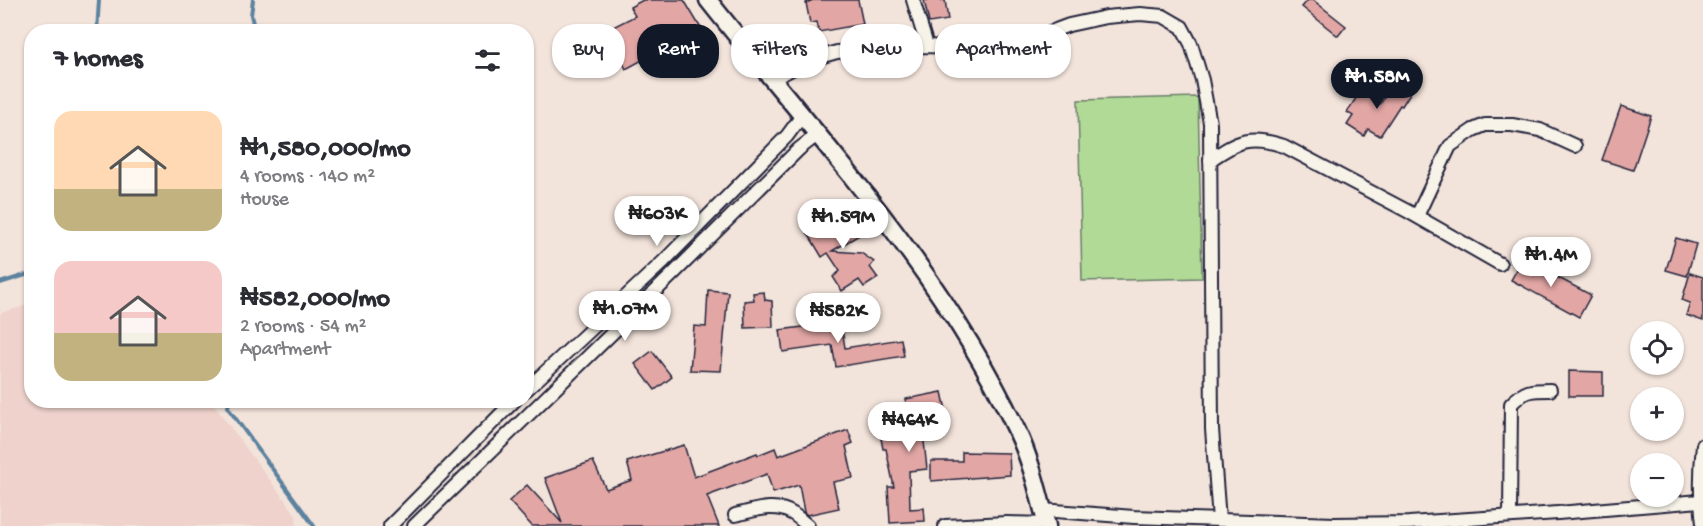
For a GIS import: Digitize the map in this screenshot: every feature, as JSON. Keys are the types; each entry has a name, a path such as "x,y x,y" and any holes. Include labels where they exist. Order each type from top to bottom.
{"main road":[{"path":"708,0 801,117 847,169 925,274 968,340 1018,433 1045,520"}],"street":[{"path":"913,0 927,46"},
{"path":"771,80 809,60 837,52 927,46 991,48 1021,43 1069,25 1106,16 1163,15 1182,27 1191,44 1202,80 1210,123 1212,429 1218,520"},
{"path":"534,382 663,261 787,136 801,117"},
{"path":"1417,216 1450,146 1473,130 1485,125 1512,125 1540,130 1575,146"},
{"path":"414,526 666,282 799,149 818,135"},
{"path":"1210,160 1233,145 1264,139 1284,146 1417,216 1500,264"},
{"path":"1510,516 1511,404 1522,393 1532,390 1550,390"},
{"path":"390,526 507,408"},
{"path":"1703,445 1700,501 1703,524"},
{"path":"945,526 1134,517 1267,524 1399,523 1700,501"},
{"path":"735,515 774,507 794,514 808,526"}],"shaded area":[{"path":"24,306 24,408 216,408 296,515 297,526 0,526 0,313"}],"green space":[{"path":"1198,97 1202,278 1082,281 1078,100"}],"building":[{"path":"643,0 684,0 698,24 637,24 637,63 626,69 625,24 619,24 635,16 630,7"},
{"path":"813,0 858,0 863,24 840,24 840,28 828,30 828,24 810,23 806,3"},
{"path":"924,0 945,0 948,20 929,23"},
{"path":"1308,0 1313,0 1346,26 1338,36 1302,7"},
{"path":"1396,80 1412,90 1380,136 1368,129 1364,136 1347,125 1353,116 1347,112 1360,92 1380,104"},
{"path":"1621,106 1651,116 1633,170 1602,160"},
{"path":"845,209 861,234 832,251 861,253 874,262 870,267 878,278 864,287 859,280 842,291 833,277 840,271 828,253 822,257 807,232"},
{"path":"1676,238 1696,244 1687,276 1666,270"},
{"path":"1523,259 1591,295 1579,317 1511,280"},
{"path":"1690,273 1703,277 1703,321 1686,315 1690,303 1682,300"},
{"path":"708,290 728,292 721,371 690,370 694,326 706,327"},
{"path":"764,292 765,300 772,301 773,327 745,328 744,301 754,300 753,293"},
{"path":"841,322 845,348 901,339 904,356 836,367 832,345 783,352 780,330"},
{"path":"652,351 672,377 655,390 635,364"},
{"path":"1569,371 1603,372 1603,396 1569,396"},
{"path":"942,392 948,419 922,423 927,469 909,471 910,509 924,508 925,521 890,523 888,487 894,487 879,428 908,422 906,399"},
{"path":"848,430 853,443 846,446 853,478 833,482 839,508 807,515 804,512 799,485 773,493 767,474 707,496 719,526 532,526 509,501 527,485 562,523 545,478 593,461 606,489 632,480 627,462 684,445 694,477 757,453 758,455 775,448 778,456"},
{"path":"962,452 1009,453 1010,475 931,481 931,461 962,461"}],"waterway":[{"path":"98,24 99,0"},
{"path":"253,0 251,15 253,24"},
{"path":"0,283 24,276"},
{"path":"228,408 314,526"}]}
